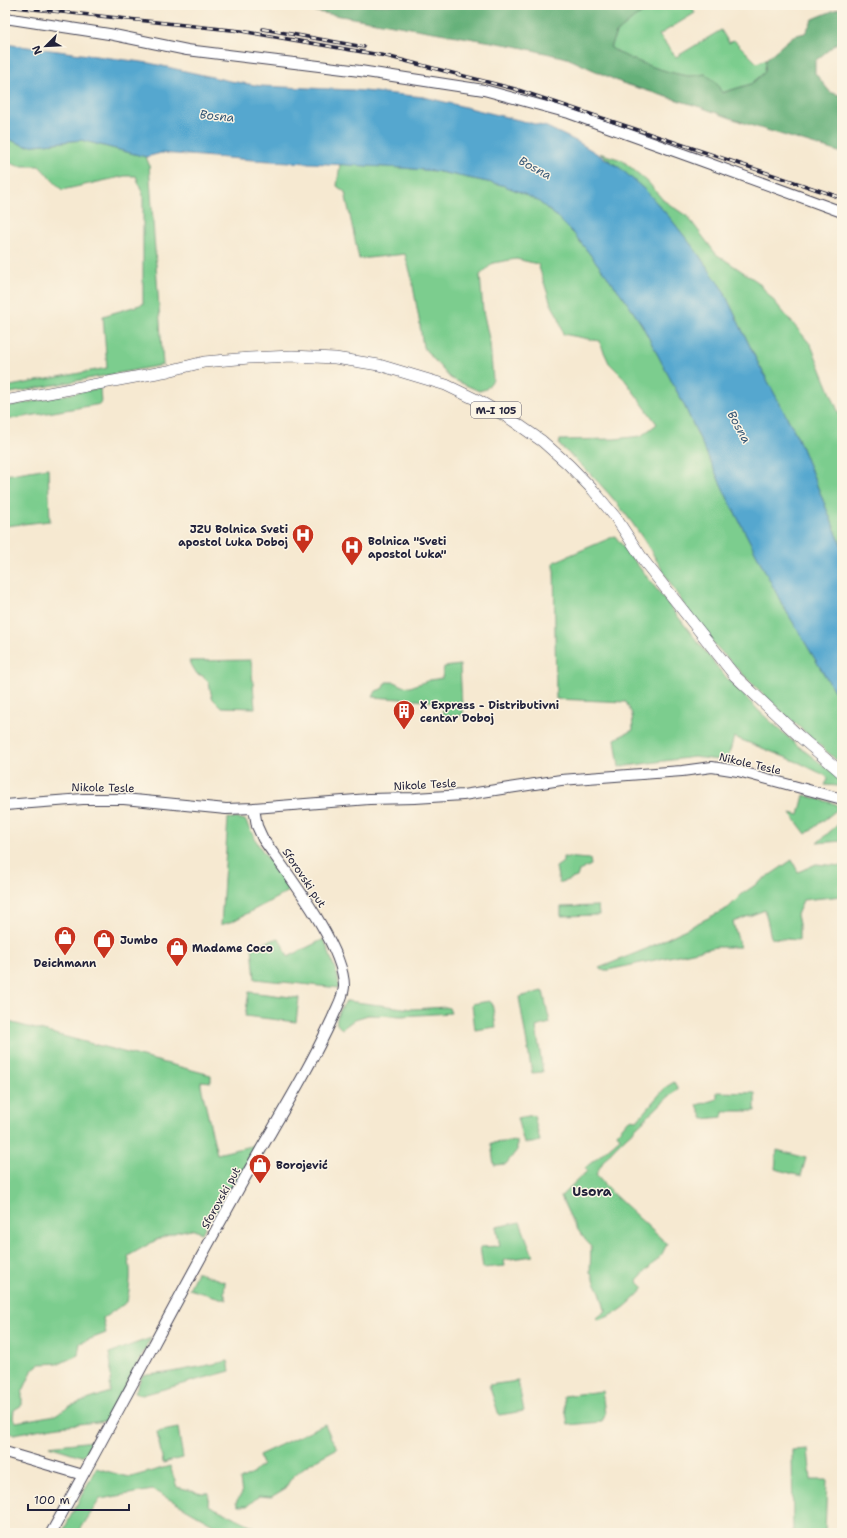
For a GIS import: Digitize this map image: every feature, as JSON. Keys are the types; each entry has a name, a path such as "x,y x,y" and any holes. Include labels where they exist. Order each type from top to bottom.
{"main road":[{"name":"M-I 105","path":"5,401 168,371 204,362 292,356 335,358 379,365 446,386 479,401 509,418 542,441 569,465 593,490 616,518 644,560 736,676 799,736 842,773"}],"street":[{"path":"5,18 109,34 188,50 360,71 484,90 569,113 842,212"},
{"name":"Nikole Tesle","path":"5,805 68,800 111,799 226,809 254,808 369,799 462,795 561,780 712,767 738,771 842,799"},
{"path":"830,796 842,791"},
{"name":"Sforovski put","path":"51,1533 186,1282 303,1077 343,994 344,986 342,972 329,940 317,918 263,839 257,826 254,808"},
{"path":"5,1452 83,1475"}],"green space":[{"path":"277,5 656,5 634,18 616,33 610,47 617,52 637,61 681,75 689,76 705,74 716,82 722,93 751,84 765,72 766,59 793,36 805,33 813,19 842,7 842,39 815,61 815,73 830,92 842,96 842,153 750,125 700,107 622,83 567,58 515,46"},
{"path":"656,5 692,6 695,13 659,35 676,57 721,30 729,43 734,40 757,63 766,59 765,72 751,84 721,93 716,82 705,74 689,76 681,75 637,61 617,52 610,47 616,33 634,18"},
{"path":"5,138 26,146 81,140 146,157 149,164 163,365 5,394 5,387 107,368 103,316 143,304 143,195 136,176 125,176 62,190 39,166 18,166 5,161"},
{"path":"599,153 622,160 648,182 663,200 688,217 716,254 758,282 811,345 842,421 842,547 797,436 756,359 723,290 696,251 646,191 620,168"},
{"path":"340,164 435,171 502,185 538,201 575,235 624,298 642,325 684,405 726,495 782,604 842,704 842,765 750,681 715,645 690,614 650,549 625,513 599,483 559,445 560,440 615,439 641,436 657,424 622,376 609,363 599,341 563,334 559,318 551,304 538,264 516,259 493,263 480,275 483,311 490,343 493,380 486,389 479,391 450,378 423,347 411,275 405,254 359,259 345,192 337,186"},
{"path":"100,388 101,404 5,420 5,407"},
{"path":"48,468 50,521 5,526 5,475"},
{"path":"615,536 722,673 760,712 798,746 835,774 839,782 838,786 825,785 828,779 826,776 800,763 734,737 727,761 694,757 619,767 615,739 633,730 632,714 626,702 556,699 554,562"},
{"path":"251,660 255,708 221,707 212,698 209,683 203,676 197,674 189,661"},
{"path":"460,665 462,708 464,715 443,716 442,702 373,697 376,691 384,688 386,682 395,682 403,686 410,687 430,680 442,678 444,667"},
{"path":"804,795 836,804 838,809 806,834 790,813 799,815"},
{"path":"228,818 245,820 259,846 291,890 233,921 221,925"},
{"path":"842,821 842,841 817,843"},
{"path":"563,857 590,859 591,865 579,871 577,877 559,883 556,867 563,862"},
{"path":"792,860 798,872 816,864 842,866 842,896 803,900 797,915 799,924 799,940 771,938 765,910 733,922 740,947 716,947 608,970 601,970 599,968 646,949 728,908 742,894"},
{"path":"598,906 599,915 561,916 561,907"},
{"path":"279,938 288,957 324,939 338,977 339,988 255,979 252,947"},
{"path":"543,991 550,1023 536,1027 543,1072 532,1073 519,997"},
{"path":"249,992 299,998 296,1022 245,1016"},
{"path":"347,1001 412,1009 446,1007 449,1008 451,1013 402,1016 368,1015 355,1019 342,1029 336,1022 341,1008"},
{"path":"489,1001 492,1003 496,1027 475,1030 472,1004"},
{"path":"5,1021 211,1075 211,1082 201,1081 201,1086 217,1154 259,1144 219,1211 209,1220 202,1233 191,1229 177,1232 158,1239 128,1256 130,1279 127,1302 103,1318 106,1333 80,1343 78,1355 61,1363 39,1364 33,1369 22,1393 22,1405 14,1410 13,1418 16,1422 55,1415 70,1406 110,1392 111,1365 109,1353 151,1338 107,1421 59,1426 14,1434 5,1432"},
{"path":"674,1082 678,1089 615,1148 604,1161 596,1175 612,1193 667,1244 662,1254 637,1281 644,1288 624,1308 606,1318 598,1320 597,1318 607,1310 605,1310 600,1292 590,1272 591,1246 581,1235 573,1222 561,1196 587,1171 585,1168 620,1138 617,1133 629,1119 637,1120 666,1087"},
{"path":"717,1092 755,1093 755,1111 723,1111 723,1117 703,1119 697,1105 717,1099"},
{"path":"534,1115 540,1141 524,1143 517,1118"},
{"path":"517,1141 517,1150 506,1164 494,1165 491,1143"},
{"path":"777,1150 806,1158 801,1176 775,1169"},
{"path":"520,1222 533,1256 504,1260 505,1266 483,1268 480,1247 500,1246 496,1227"},
{"path":"197,1272 225,1282 224,1293 227,1300 189,1289"},
{"path":"228,1361 230,1371 142,1395 135,1392 142,1376 167,1373"},
{"path":"518,1381 524,1411 499,1415 489,1385"},
{"path":"602,1391 605,1414 602,1422 568,1425 563,1396"},
{"path":"325,1424 331,1438 338,1448 301,1470 289,1482 286,1488 271,1497 259,1496 247,1506 238,1506 236,1502 242,1493 240,1480 252,1474 262,1465 259,1455"},
{"path":"178,1428 183,1458 163,1463 157,1432"},
{"path":"93,1441 86,1453 81,1456 49,1446"},
{"path":"808,1449 811,1480 827,1480 825,1533 793,1533 792,1450"},
{"path":"170,1466 177,1487 202,1493 209,1493 208,1505 261,1530 273,1529 283,1533 229,1533 153,1490 100,1499 78,1533 62,1533 96,1468 131,1477"}],"water":[{"name":"Bosna","path":"5,44 149,63 230,81 261,86 353,90 424,97 547,127 578,142 620,168 646,191 670,218 696,251 723,290 756,359 797,436 842,547 842,704 782,604 726,495 684,405 642,325 624,298 575,235 538,201 502,185 435,171 161,153 146,157 81,140 26,146 5,138"}],"railway":[{"path":"5,6 241,31 386,56 515,89 842,198"},
{"path":"263,29 364,47"}],"place":[{"name":"JZU Bolnica Sveti apostol Luka Doboj","path":"303,554"},
{"name":"Bolnica \"Sveti apostol Luka\"","path":"352,566"},
{"name":"X Express - Distributivni centar Doboj","path":"404,730"},
{"name":"Deichmann","path":"65,956"},
{"name":"Jumbo","path":"104,960"},
{"name":"Madame Coco","path":"177,968"},
{"name":"Borojević","path":"260,1184"}],"district":[{"name":"Usora","path":"592,1191"}]}
